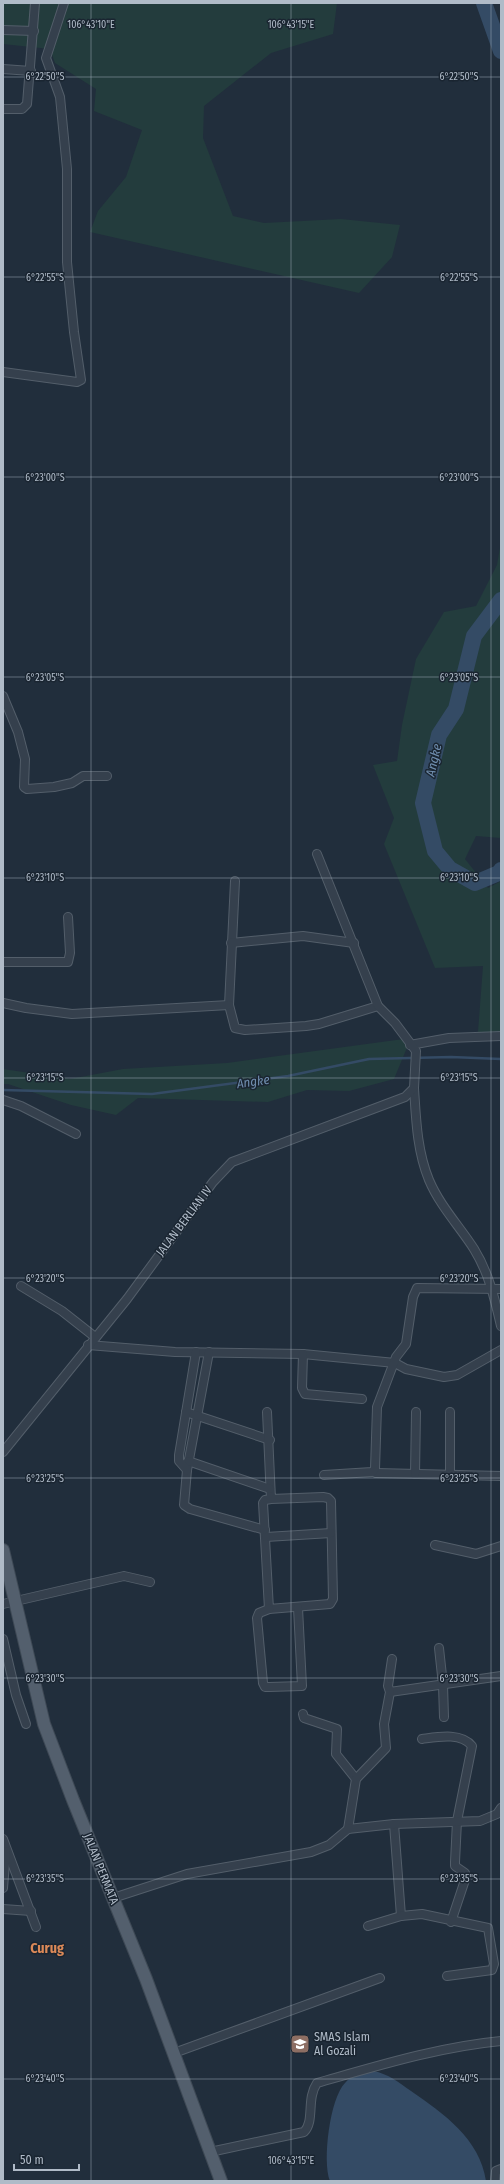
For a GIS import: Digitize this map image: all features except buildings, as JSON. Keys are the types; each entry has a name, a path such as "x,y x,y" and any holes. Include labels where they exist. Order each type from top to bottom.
{"main road":[{"name":"JALAN PERMATA","path":"3,1553 9,1603 44,1724 61,1771 174,2053 221,2181"}],"street":[{"path":"3,109 22,109 26,106 31,71 35,3"},
{"path":"3,372 77,382 81,380 67,262 67,169 60,104 46,58 64,3"},
{"path":"3,30 34,32"},
{"path":"3,69 31,71"},
{"path":"3,696 18,732 25,759 22,784 24,787 27,789 54,787 72,783 83,776 107,776"},
{"path":"317,854 378,1006 395,1023 416,1051 414,1088 419,1145 430,1182 445,1208 475,1250 497,1289 501,1326"},
{"path":"235,881 229,1005 233,1025 238,1029 246,1030 319,1024 378,1006"},
{"path":"3,962 68,962 70,953 68,916"},
{"path":"232,943 303,936 354,943"},
{"path":"3,1003 26,1008 72,1014 229,1005"},
{"path":"410,1045 449,1038 501,1036"},
{"name":"JALAN BERLIAN IV","path":"3,1452 88,1345 127,1299 213,1182 232,1162 405,1097 414,1088"},
{"path":"3,1100 21,1106 76,1134"},
{"path":"21,1286 62,1311 95,1337"},
{"path":"324,1474 372,1472 375,1469 377,1407 384,1385 395,1363 396,1357 406,1344 413,1297 417,1288 497,1289"},
{"path":"88,1345 137,1350 303,1354 395,1363 406,1369 444,1377 451,1376 501,1350"},
{"path":"187,1470 179,1461 179,1455 196,1352"},
{"path":"208,1352 198,1415 188,1461 183,1502 186,1507 265,1534 331,1533"},
{"path":"303,1354 302,1388 305,1394 362,1399"},
{"path":"186,1412 270,1440"},
{"path":"267,1412 270,1440 271,1499"},
{"path":"382,1412 379,1473 501,1476"},
{"path":"416,1412 416,1474"},
{"path":"450,1412 450,1475"},
{"path":"188,1461 270,1488"},
{"path":"269,1609 263,1503 265,1500 271,1499 328,1498 331,1501 332,1602 327,1605 269,1609 259,1613 257,1618 265,1687 302,1686 298,1608"},
{"path":"435,1545 476,1554 501,1546"},
{"path":"9,1603 124,1576 150,1582"},
{"path":"3,1639 16,1695 26,1724"},
{"path":"439,1648 443,1685 444,1717"},
{"path":"348,1829 356,1779 386,1748 384,1724 390,1692 388,1686 392,1659"},
{"path":"390,1692 501,1676"},
{"path":"303,1714 304,1718 338,1729 336,1754 356,1779"},
{"path":"422,1739 447,1736 460,1738 472,1746 457,1821 455,1866 465,1873 466,1877 451,1922"},
{"path":"113,1898 188,1874 320,1850 348,1829 394,1824 480,1821 497,1814 501,1808"},
{"path":"394,1824 401,1916"},
{"path":"3,1888 4,1843"},
{"path":"4,1843 36,1927"},
{"path":"3,1909 31,1911"},
{"path":"368,1926 401,1916 422,1914 451,1922 488,1928 494,1964 492,1970 447,1976"},
{"path":"174,2053 380,1978"},
{"path":"210,2152 304,2132 309,2122 310,2096 317,2082 398,2060 477,2044 501,2041"},
{"path":"495,2181 495,2172 501,2169"}],"green space":[{"path":"3,3 337,3 333,34 271,53 204,106 203,138 233,216 264,223 341,219 400,225 392,257 359,293 90,232 98,211 126,177 142,130 94,111 96,89 55,63 50,49 3,44"},
{"path":"501,542 501,838 476,836 465,859 488,888 501,881 501,1041 478,1032 483,966 435,968 384,844 394,818 373,765 397,761 402,725 416,659 444,612 476,606 497,565"},
{"path":"411,1038 394,1079 349,1091 307,1090 268,1102 138,1098 116,1115 71,1105 8,1084 3,1084 3,1069 70,1079 123,1069 227,1063"}],"water":[{"path":"373,2071 389,2076 435,2108 458,2128 476,2152 486,2181 330,2181 328,2172 327,2145 335,2102 345,2083 350,2078 358,2074"}],"waterway":[{"name":"Angke","path":"484,3 501,51"},
{"name":"Angke","path":"501,600 474,636 456,709 439,735 423,803 435,851 450,869 475,883 501,872 501,870"},
{"name":"Angke","path":"3,1090 152,1094 288,1076 369,1059 451,1057 501,1059"}],"place":[{"name":"SMAS Islam Al Gozali","path":"300,2044"}],"district":[{"name":"Curug","path":"47,1948"}]}
